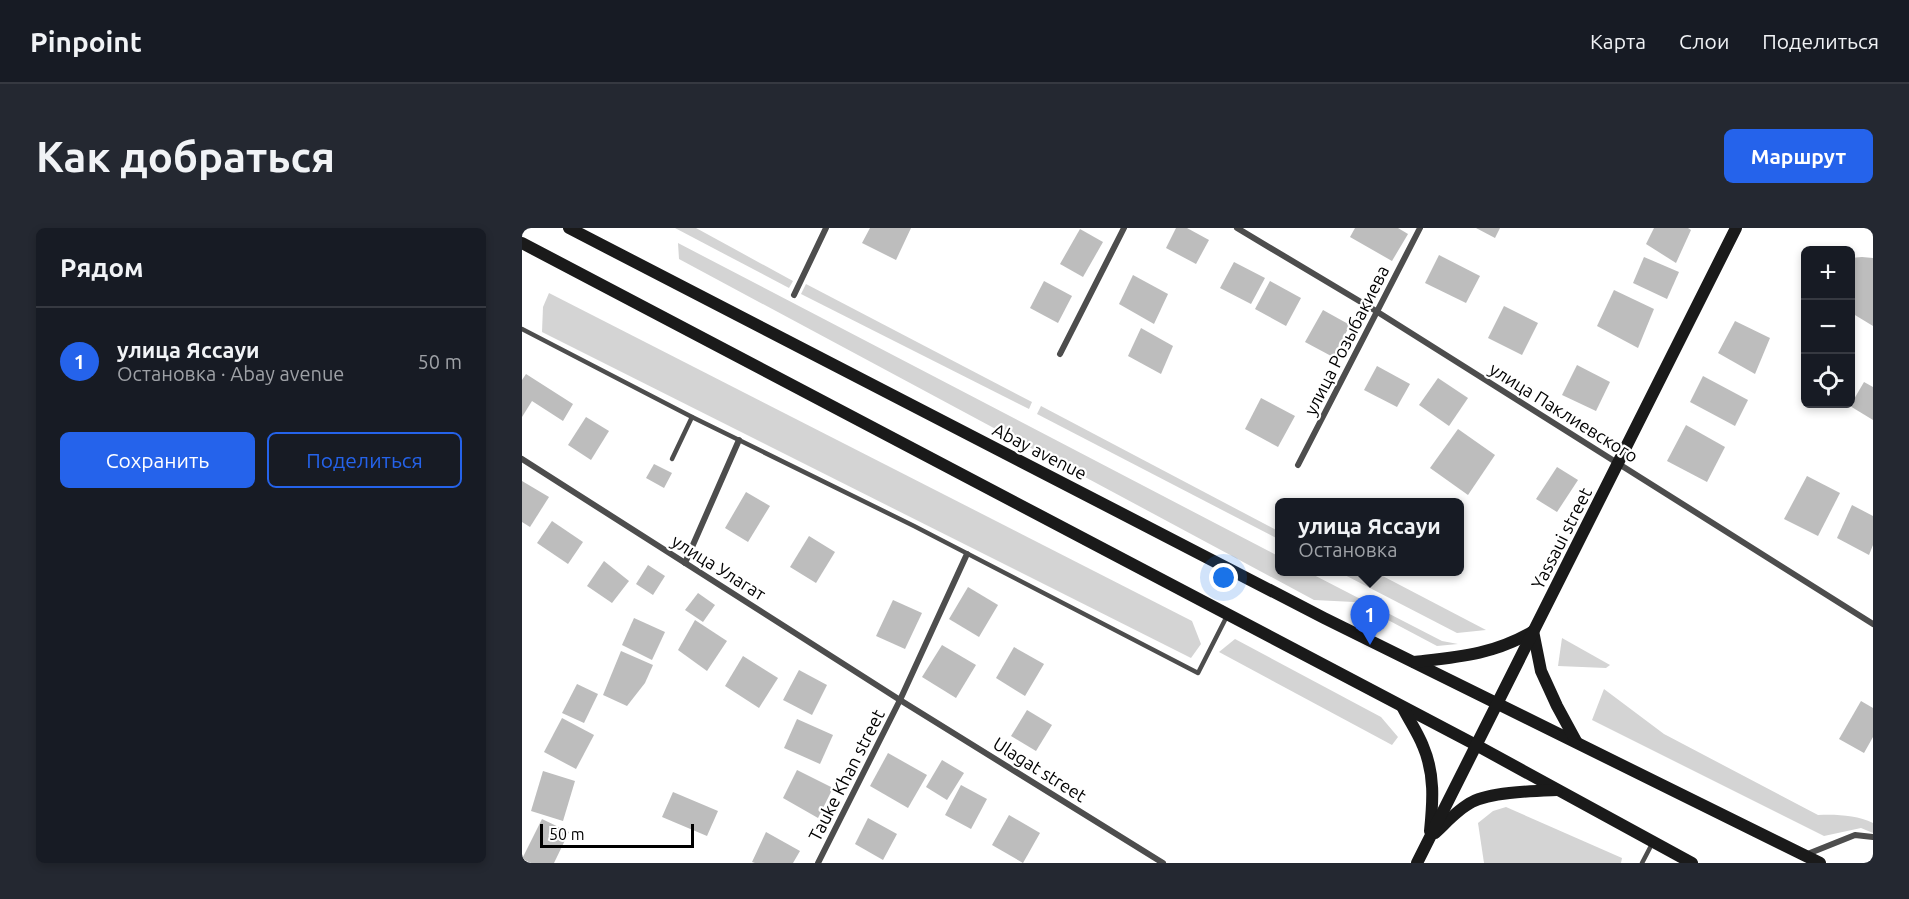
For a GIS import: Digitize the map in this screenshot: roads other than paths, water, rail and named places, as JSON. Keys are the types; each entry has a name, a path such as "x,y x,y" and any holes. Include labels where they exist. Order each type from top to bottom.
{"main road":[{"name":"Abay avenue","path":"569,228 1314,612 1820,863"},
{"name":"Yassaui street","path":"1417,863 1736,228"},
{"path":"522,243 1476,745 1692,863"},
{"path":"1413,662 1490,651 1514,643 1533,632 1541,671 1576,742"},
{"path":"1402,707 1423,745 1431,771 1433,790 1430,838"},
{"path":"1430,838 1456,813 1472,802 1515,793 1557,790"}],"street":[{"path":"794,295 826,228"},
{"path":"1060,354 1124,228"},
{"name":"улица Паклиевского","path":"1238,228 1376,311 1873,624"},
{"name":"улица Розыбакиева","path":"1298,465 1420,228"},
{"path":"685,562 739,440"},
{"name":"улица Улагат","path":"522,459 900,700"},
{"name":"Tauke Khan street","path":"818,863 900,700 968,554"},
{"name":"Ulagat street","path":"900,700 1163,863"},
{"path":"1805,855 1855,835 1873,837"}],"lane":[{"path":"522,329 1198,673 1227,615"},
{"path":"672,459 692,417"},
{"path":"1642,863 1653,842"}],"place":[{"name":"улица Яссауи","path":"1370,645"}]}
